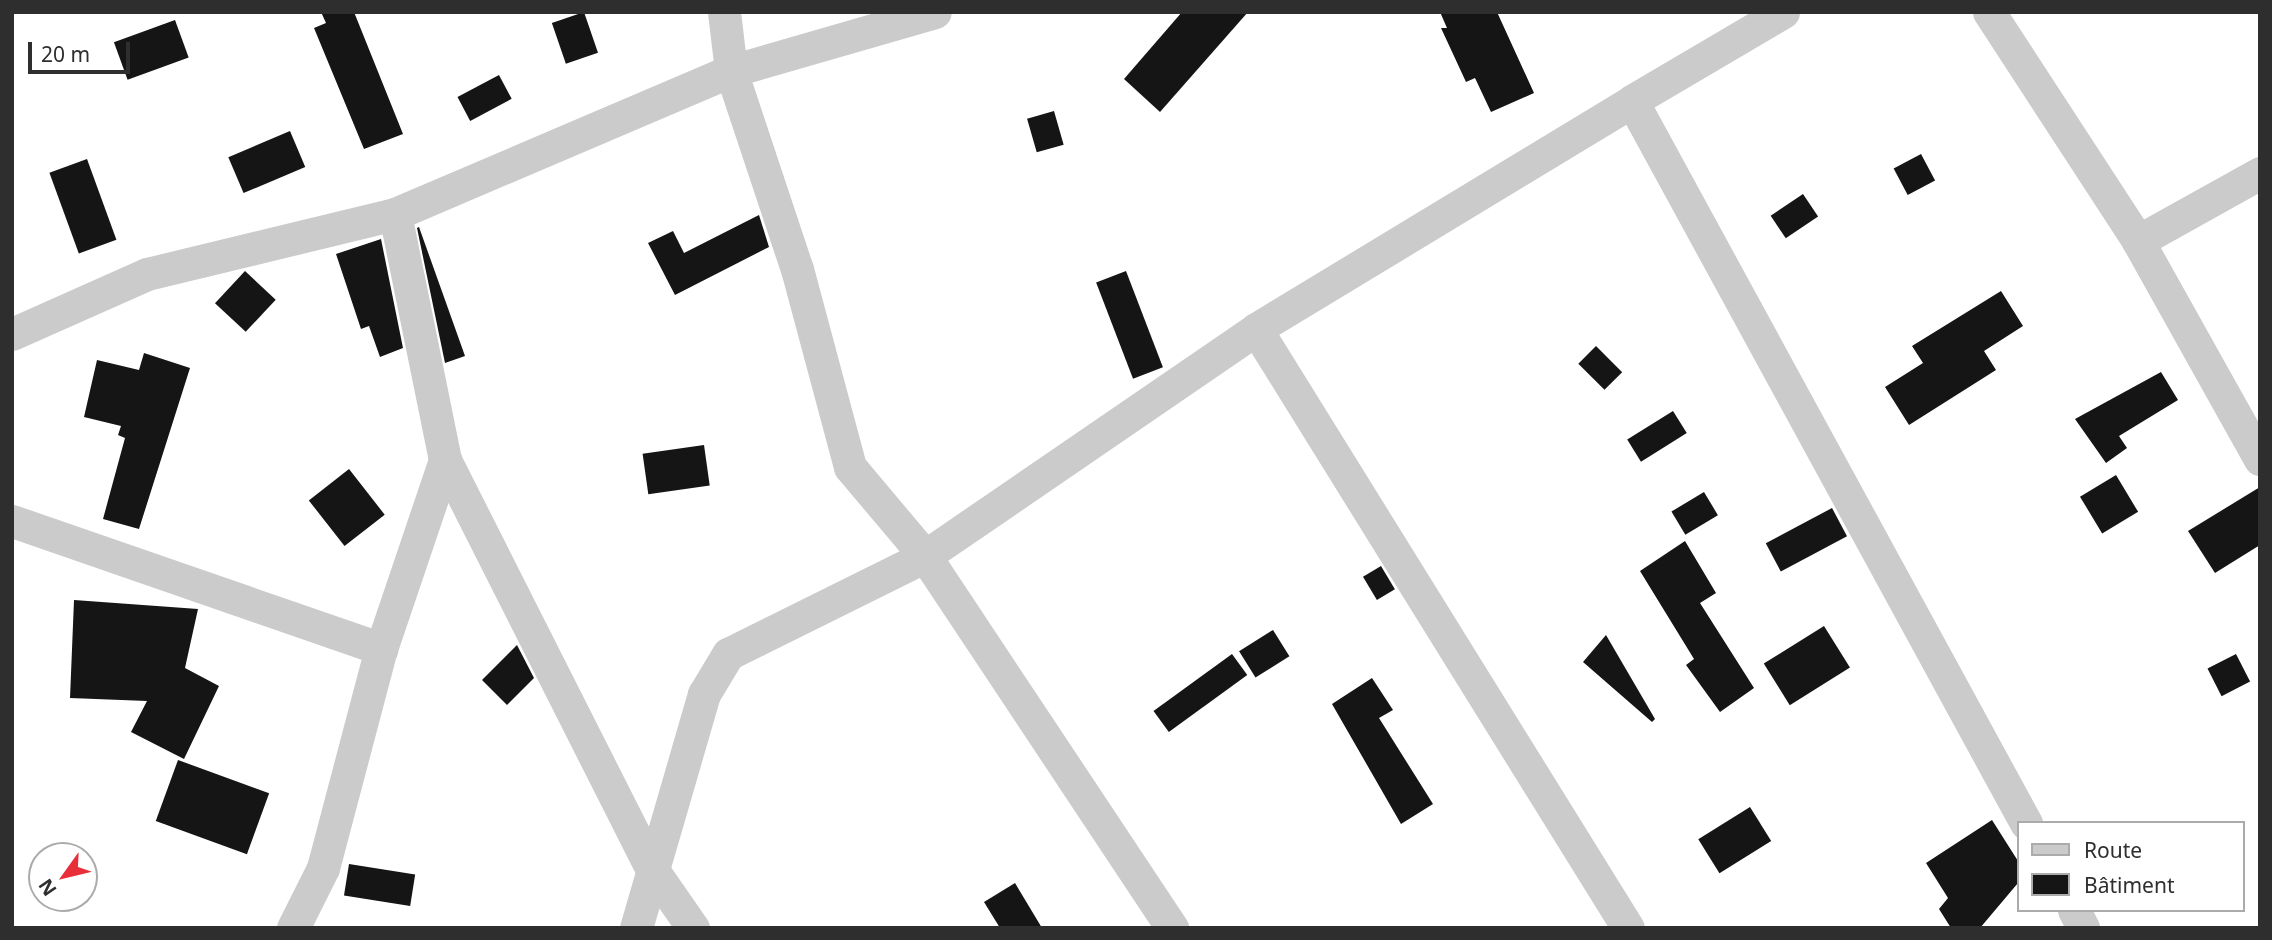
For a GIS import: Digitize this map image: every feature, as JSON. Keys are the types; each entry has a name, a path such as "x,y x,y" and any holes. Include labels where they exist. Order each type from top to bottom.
{"street":[{"path":"724,12 731,71 797,269 850,467 925,556 1172,928"},
{"path":"12,334 147,274 395,214 731,71 935,12"},
{"path":"636,928 704,694 728,654 925,556 1256,329 1783,12"},
{"path":"1989,12 2138,241 2260,459"},
{"path":"1632,101 2025,821"},
{"path":"2138,241 2260,173"},
{"path":"395,214 445,460 652,869 693,928"},
{"path":"1256,329 1628,928"},
{"path":"293,928 323,868 382,649 445,460"},
{"path":"12,521 382,649"},
{"path":"2075,912 2083,928"}],"building":[{"path":"321,12 354,12 403,134 364,149 314,28 326,23"},
{"path":"584,12 598,53 566,64 552,23"},
{"path":"1182,12 1248,12 1160,112 1124,79"},
{"path":"1440,12 1497,12 1534,93 1491,112 1475,78 1466,82 1441,28 1447,28"},
{"path":"175,20 189,58 128,80 114,42"},
{"path":"499,75 512,99 470,121 458,97"},
{"path":"1054,111 1064,145 1037,152 1027,119"},
{"path":"290,131 305,167 244,193 228,157"},
{"path":"1921,154 1935,180 1908,195 1894,169"},
{"path":"87,159 116,240 79,253 49,173"},
{"path":"1803,194 1818,216 1786,238 1771,216"},
{"path":"759,215 769,247 675,295 648,243 673,231 684,253"},
{"path":"419,227 465,356 445,363 417,228"},
{"path":"381,239 403,348 380,357 369,326 361,329 336,254"},
{"path":"245,271 276,300 246,332 215,303"},
{"path":"1126,271 1163,367 1133,379 1096,282"},
{"path":"2001,291 2023,326 1984,351 1996,370 1909,425 1885,387 1923,363 1912,346"},
{"path":"1596,346 1622,372 1604,390 1578,364"},
{"path":"144,353 190,368 139,529 103,519 125,438 118,435 121,426 84,417 97,360 139,370"},
{"path":"2161,372 2178,400 2119,436 2127,448 2106,463 2075,419"},
{"path":"1673,411 1687,433 1641,462 1627,440"},
{"path":"704,445 710,486 648,494 643,454"},
{"path":"349,469 385,515 345,546 309,500"},
{"path":"2116,475 2138,512 2102,533 2080,497"},
{"path":"2260,487 2260,545 2215,573 2188,531"},
{"path":"1704,492 1718,515 1685,535 1671,512"},
{"path":"1832,508 1847,536 1781,571 1766,543"},
{"path":"1685,541 1716,593 1700,603 1754,688 1720,712 1686,665 1694,659 1640,571"},
{"path":"1381,566 1395,589 1377,600 1363,577"},
{"path":"74,600 198,609 185,668 219,686 184,759 131,732 147,701 70,698"},
{"path":"1824,626 1850,668 1790,705 1764,664"},
{"path":"1273,630 1289,656 1256,677 1239,651"},
{"path":"1606,635 1655,719 1652,722 1583,662"},
{"path":"517,645 534,678 507,705 482,680"},
{"path":"1232,654 1247,675 1169,732 1154,711"},
{"path":"2236,654 2250,682 2222,696 2207,669"},
{"path":"1372,678 1393,710 1379,718 1433,804 1401,824 1332,704"},
{"path":"178,760 269,793 247,854 156,821"},
{"path":"1750,807 1771,841 1719,873 1698,839"},
{"path":"1992,820 2016,858 2016,885 1980,928 1951,928 1939,909 1948,898 1926,863"},
{"path":"349,864 415,874 410,906 344,896"},
{"path":"1015,883 1042,928 1000,928 984,902"}]}
